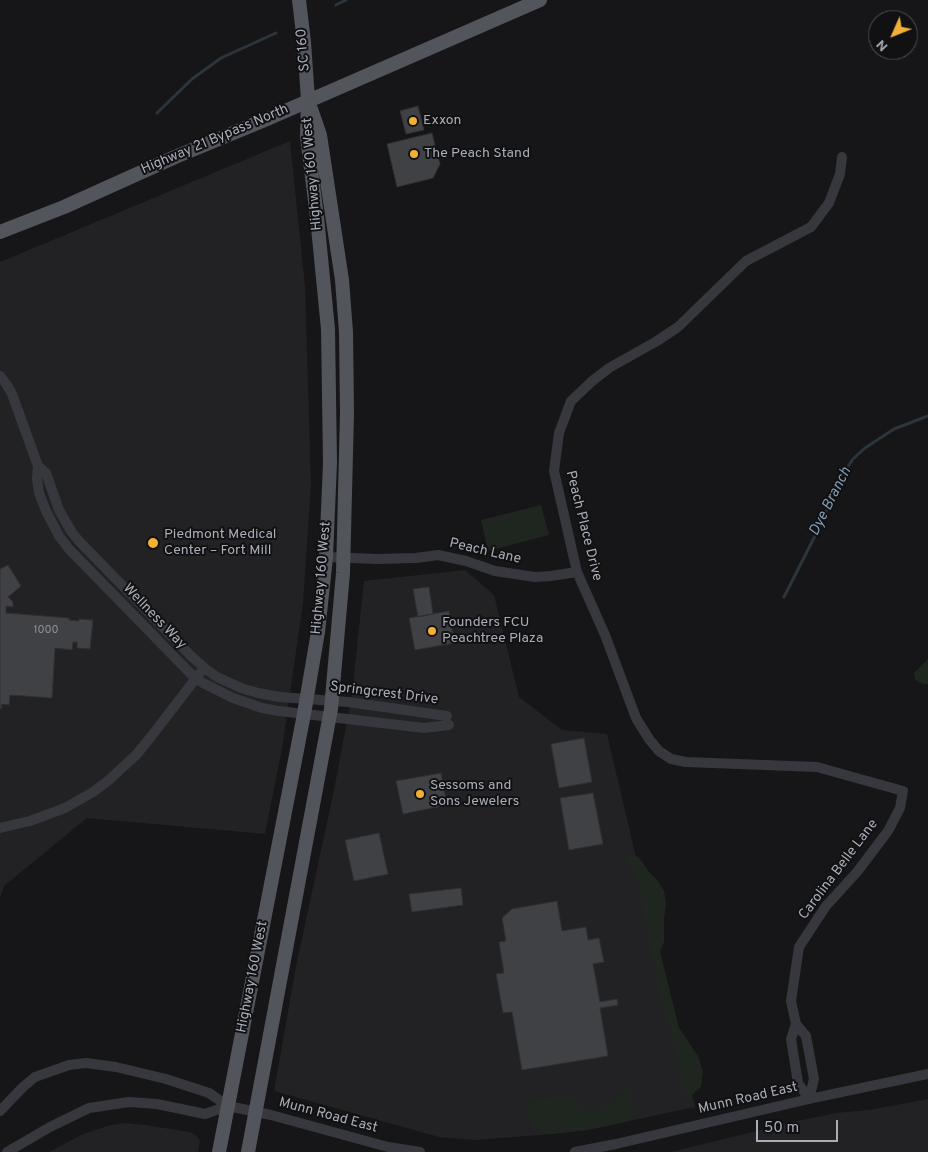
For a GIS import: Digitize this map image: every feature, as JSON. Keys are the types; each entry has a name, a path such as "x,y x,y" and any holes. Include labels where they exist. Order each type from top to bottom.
{"main road":[{"name":"SC 160","path":"300,0 308,100"},
{"name":"Highway 21 Bypass North","path":"0,232 64,207 167,160 267,119 540,0"},
{"name":"Highway 160 West","path":"248,1152 329,717 319,700 318,632 326,557 330,463 328,329 307,137 308,100"},
{"name":"Highway 160 West","path":"219,1152 309,715 319,700 343,574 347,413 346,332 342,280 320,135 308,100"}],"street":[{"name":"Peach Place Drive","path":"842,157 840,174 829,203 810,227 746,262 678,327 609,368 571,401 559,432 554,472 577,572 605,635 636,718 648,739 659,751 671,759 686,762 817,767 903,791"},
{"name":"Wellness Way","path":"0,376 12,394 38,466 39,493 55,530 63,542 196,678 215,690 244,703 270,710 309,715"},
{"name":"Wellness Way","path":"38,466 46,473 59,510 71,531 93,557 204,667 241,688 258,693 319,700"},
{"name":"Peach Lane","path":"326,557 385,559 438,555 466,561 495,571 535,577 577,572"},
{"path":"85,566 93,557"},
{"path":"0,828 30,821 65,808 93,792 137,754 204,667"},
{"name":"Springcrest Drive","path":"309,715 424,728 448,721 319,700"},
{"name":"Carolina Belle Lane","path":"809,1099 814,1079 806,1036 796,1024 791,1001 799,947 826,906 857,872 888,831 900,808 903,791"},
{"name":"Carolina Belle Lane","path":"796,1024 790,1039 798,1084 809,1099"},
{"path":"0,1111 35,1077 69,1065 86,1063 116,1066 209,1092 228,1106"},
{"name":"Munn Road East","path":"575,1152 928,1074"},
{"path":"7,1152 50,1127 89,1108 128,1102 157,1104 205,1114 228,1106"},
{"name":"Munn Road East","path":"228,1106 388,1147 420,1152"}],"shaded area":[{"name":"Piedmont Medical Center – Fort Mill","path":"290,141 305,286 311,484 303,603 282,749 265,834 87,818 4,886 0,898 0,262"},
{"path":"541,505 549,535 488,551 481,520"},
{"path":"465,570 494,595 519,697 562,730 607,734 695,1107 587,1130 473,1140 439,1137 274,1091 296,966 334,790 352,694 364,581"},
{"path":"928,659 928,684 924,684 915,679 914,673"},
{"path":"626,851 640,859 664,891 666,903 664,942 660,951 679,1028 698,1056 703,1072 701,1087 692,1095 683,1093 680,1086 681,1075 678,1060 657,986 640,892 635,872 626,861"},
{"path":"626,1088 629,1090 633,1100 634,1111 631,1119 626,1122 587,1130 549,1134 537,1131 534,1128 527,1108 528,1103 531,1101 565,1095 571,1097 582,1108 590,1111 609,1104"},
{"path":"928,1099 928,1152 671,1152 836,1113 869,1110"},
{"path":"126,1123 190,1132 196,1135 200,1141 198,1152 49,1152 81,1135 111,1125"}],"building":[{"path":"418,106 424,130 406,134 400,111"},
{"name":"The Peach Stand","path":"432,133 440,164 433,178 397,187 387,144"},
{"path":"8,565 21,586 8,597 13,602 13,607 6,606 6,613 69,618 69,620 79,621 79,619 93,620 90,649 77,648 77,642 73,642 72,650 55,648 52,698 10,695 9,705 2,704 0,709 0,569"},
{"path":"429,587 433,614 418,617 413,589"},
{"name":"Founders FCU Peachtree Plaza","path":"449,611 454,643 415,650 409,618"},
{"path":"584,738 592,782 559,788 551,744"},
{"path":"441,773 447,805 403,814 396,781"},
{"path":"593,793 603,844 569,850 560,798"},
{"path":"379,833 388,874 354,881 345,840"},
{"path":"461,888 463,905 412,912 409,894"},
{"path":"557,901 562,931 586,927 588,940 599,938 604,962 593,964 600,1002 617,999 618,1005 600,1008 608,1056 522,1070 512,1012 503,1013 496,974 504,973 499,942 506,941 502,918 512,909"}],"waterway":[{"path":"336,5 346,0"},
{"path":"157,113 192,79 221,58 276,33"},
{"name":"Dye Branch","path":"784,597 822,522 839,480 853,459 865,448 894,429 928,416"}],"place":[{"name":"Exxon","path":"413,121"},
{"name":"The Peach Stand","path":"414,154"},
{"name":"Piedmont Medical Center – Fort Mill","path":"153,543"},
{"name":"Founders FCU Peachtree Plaza","path":"432,631"},
{"name":"Sessoms and Sons Jewelers","path":"420,794"}]}
